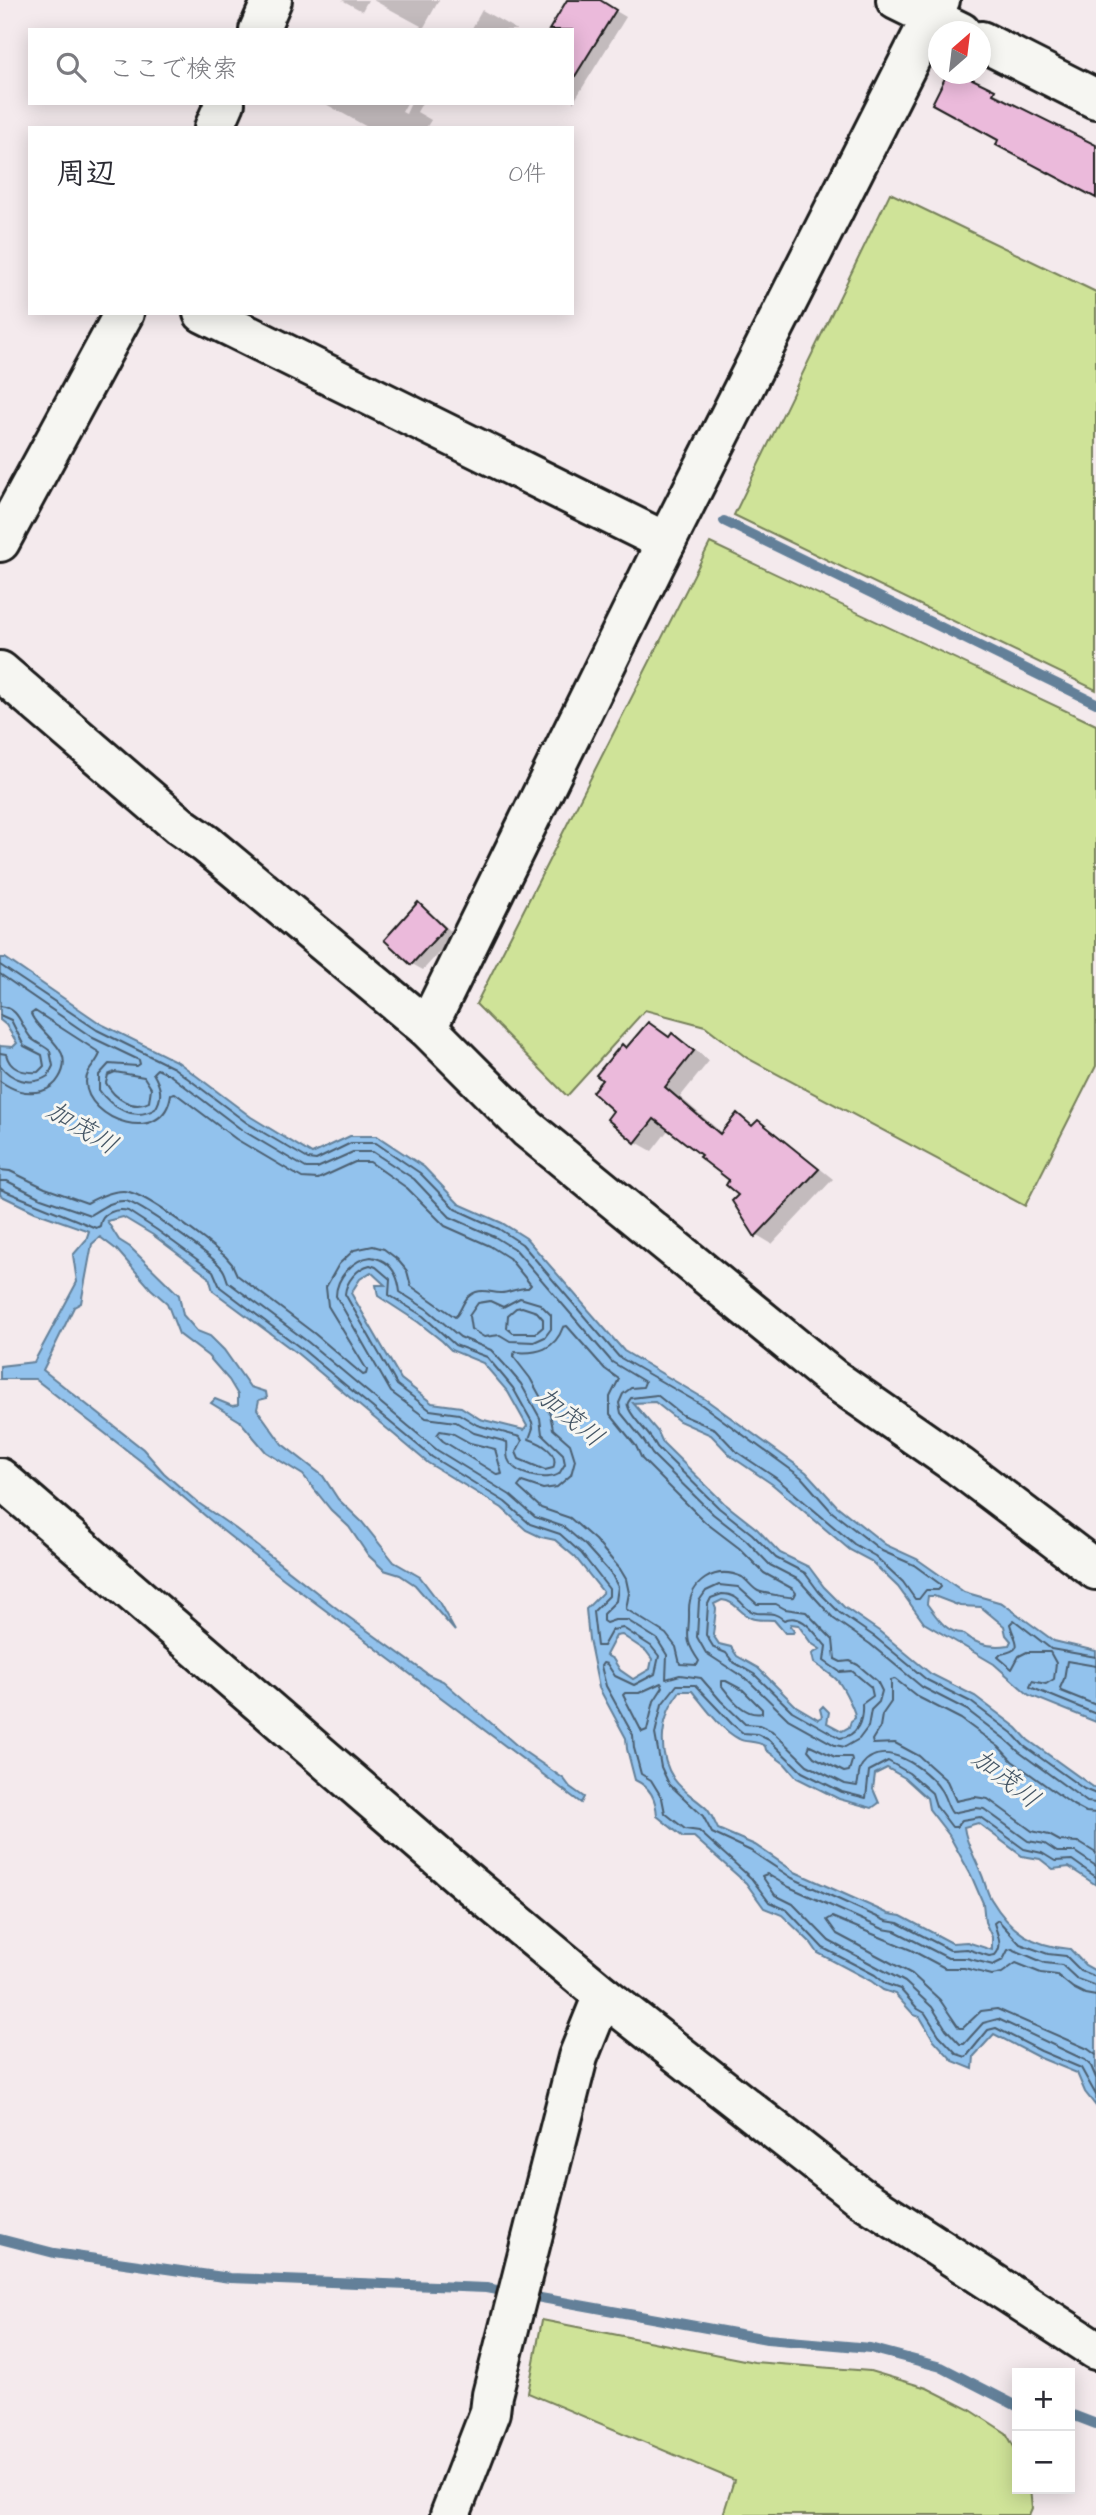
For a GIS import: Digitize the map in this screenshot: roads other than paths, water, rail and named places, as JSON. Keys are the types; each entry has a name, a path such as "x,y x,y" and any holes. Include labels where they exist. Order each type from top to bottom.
{"street":[{"path":"260,28 272,0"},
{"path":"427,1028 666,542 944,16 896,0"},
{"path":"991,46 1096,99"},
{"path":"215,126 224,105"},
{"path":"0,542 123,315"},
{"path":"207,315 666,542"},
{"path":"0,671 179,825 427,1028 528,1129 831,1377 959,1466 1096,1570"},
{"path":"0,1478 460,1876 603,1994 859,2196 1096,2350"},
{"path":"450,2515 489,2412 578,2057 603,1994"}],"water":[{"name":"加茂川","path":"0,958 5,958 101,1024 178,1062 251,1117 312,1154 350,1136 377,1136 424,1167 459,1204 502,1223 526,1238 624,1351 705,1399 806,1472 837,1506 886,1545 917,1559 964,1592 1002,1603 1054,1641 1096,1651 1096,1722 1029,1695 994,1664 924,1623 898,1587 871,1561 850,1550 772,1484 732,1457 711,1435 679,1421 655,1402 633,1403 658,1432 663,1443 724,1503 757,1529 780,1553 809,1567 844,1607 879,1631 931,1674 975,1696 1017,1728 1028,1740 1096,1789 1096,1885 1069,1867 1053,1869 1040,1859 1022,1856 978,1823 964,1827 989,1896 1006,1920 1034,1940 1070,1949 1085,1965 1096,1971 1096,2106 1085,2092 1077,2073 1038,2057 994,2034 974,2056 973,2069 953,2061 933,2039 920,2017 914,2015 895,1994 883,1990 818,1953 782,1915 764,1908 746,1883 694,1837 683,1837 657,1816 651,1794 635,1780 626,1738 599,1688 586,1609 603,1592 575,1557 555,1540 526,1530 502,1508 428,1463 298,1354 213,1291 209,1277 153,1235 123,1217 107,1221 119,1240 130,1247 179,1295 183,1315 197,1331 210,1336 224,1350 250,1387 266,1392 267,1398 259,1400 257,1409 282,1444 323,1476 338,1499 362,1522 394,1562 420,1577 439,1602 455,1631 415,1585 400,1575 384,1570 368,1555 349,1527 331,1510 303,1475 266,1452 240,1421 211,1403 215,1399 232,1406 238,1405 238,1395 208,1356 179,1334 167,1303 117,1250 100,1237 92,1244 81,1303 74,1307 43,1370 143,1449 164,1473 197,1502 236,1529 339,1610 429,1675 443,1681 522,1750 564,1779 584,1797 581,1803 284,1579 142,1462 35,1379 0,1379 0,1366 34,1362 77,1282 73,1255 86,1240 89,1231 35,1212 0,1195 0,1046 13,1047 17,1043 0,1020","holes":["371,1272 385,1285 376,1285 378,1296 418,1322 451,1350 483,1363 508,1392 527,1426 524,1430 480,1419 461,1407 432,1403 401,1379 351,1293 360,1279","928,1596 934,1596 960,1606 981,1607 1004,1626 1011,1641 1009,1645 1002,1646 978,1643 946,1627 927,1604","727,1601 751,1618 774,1620 785,1633 793,1633 791,1624 798,1625 811,1643 820,1649 812,1654 814,1663 836,1679 846,1694 855,1716 849,1727 842,1731 827,1723 829,1712 823,1706 820,1709 822,1717 818,1719 796,1706 758,1668 737,1656 731,1647 719,1644 713,1635 716,1609 714,1604","622,1635 646,1651 652,1659 650,1669 633,1679 620,1670 613,1659 606,1655 616,1636","680,1691 692,1691 725,1730 742,1740 765,1746 766,1750 785,1764 797,1778 839,1799 872,1808 879,1803 873,1789 875,1774 887,1768 905,1778 927,1798 929,1809 949,1835 971,1875 983,1903 985,1922 992,1937 992,1950 967,1942 952,1943 901,1916 889,1914 795,1872 755,1845 718,1829 707,1809 682,1788 668,1768 663,1734 669,1711"]}],"waterway":[{"path":"724,521 1096,703"},
{"path":"0,2239 54,2253 230,2278 486,2288 767,2339 870,2348 941,2367 1012,2403"},
{"path":"1075,2416 1096,2424"}]}
